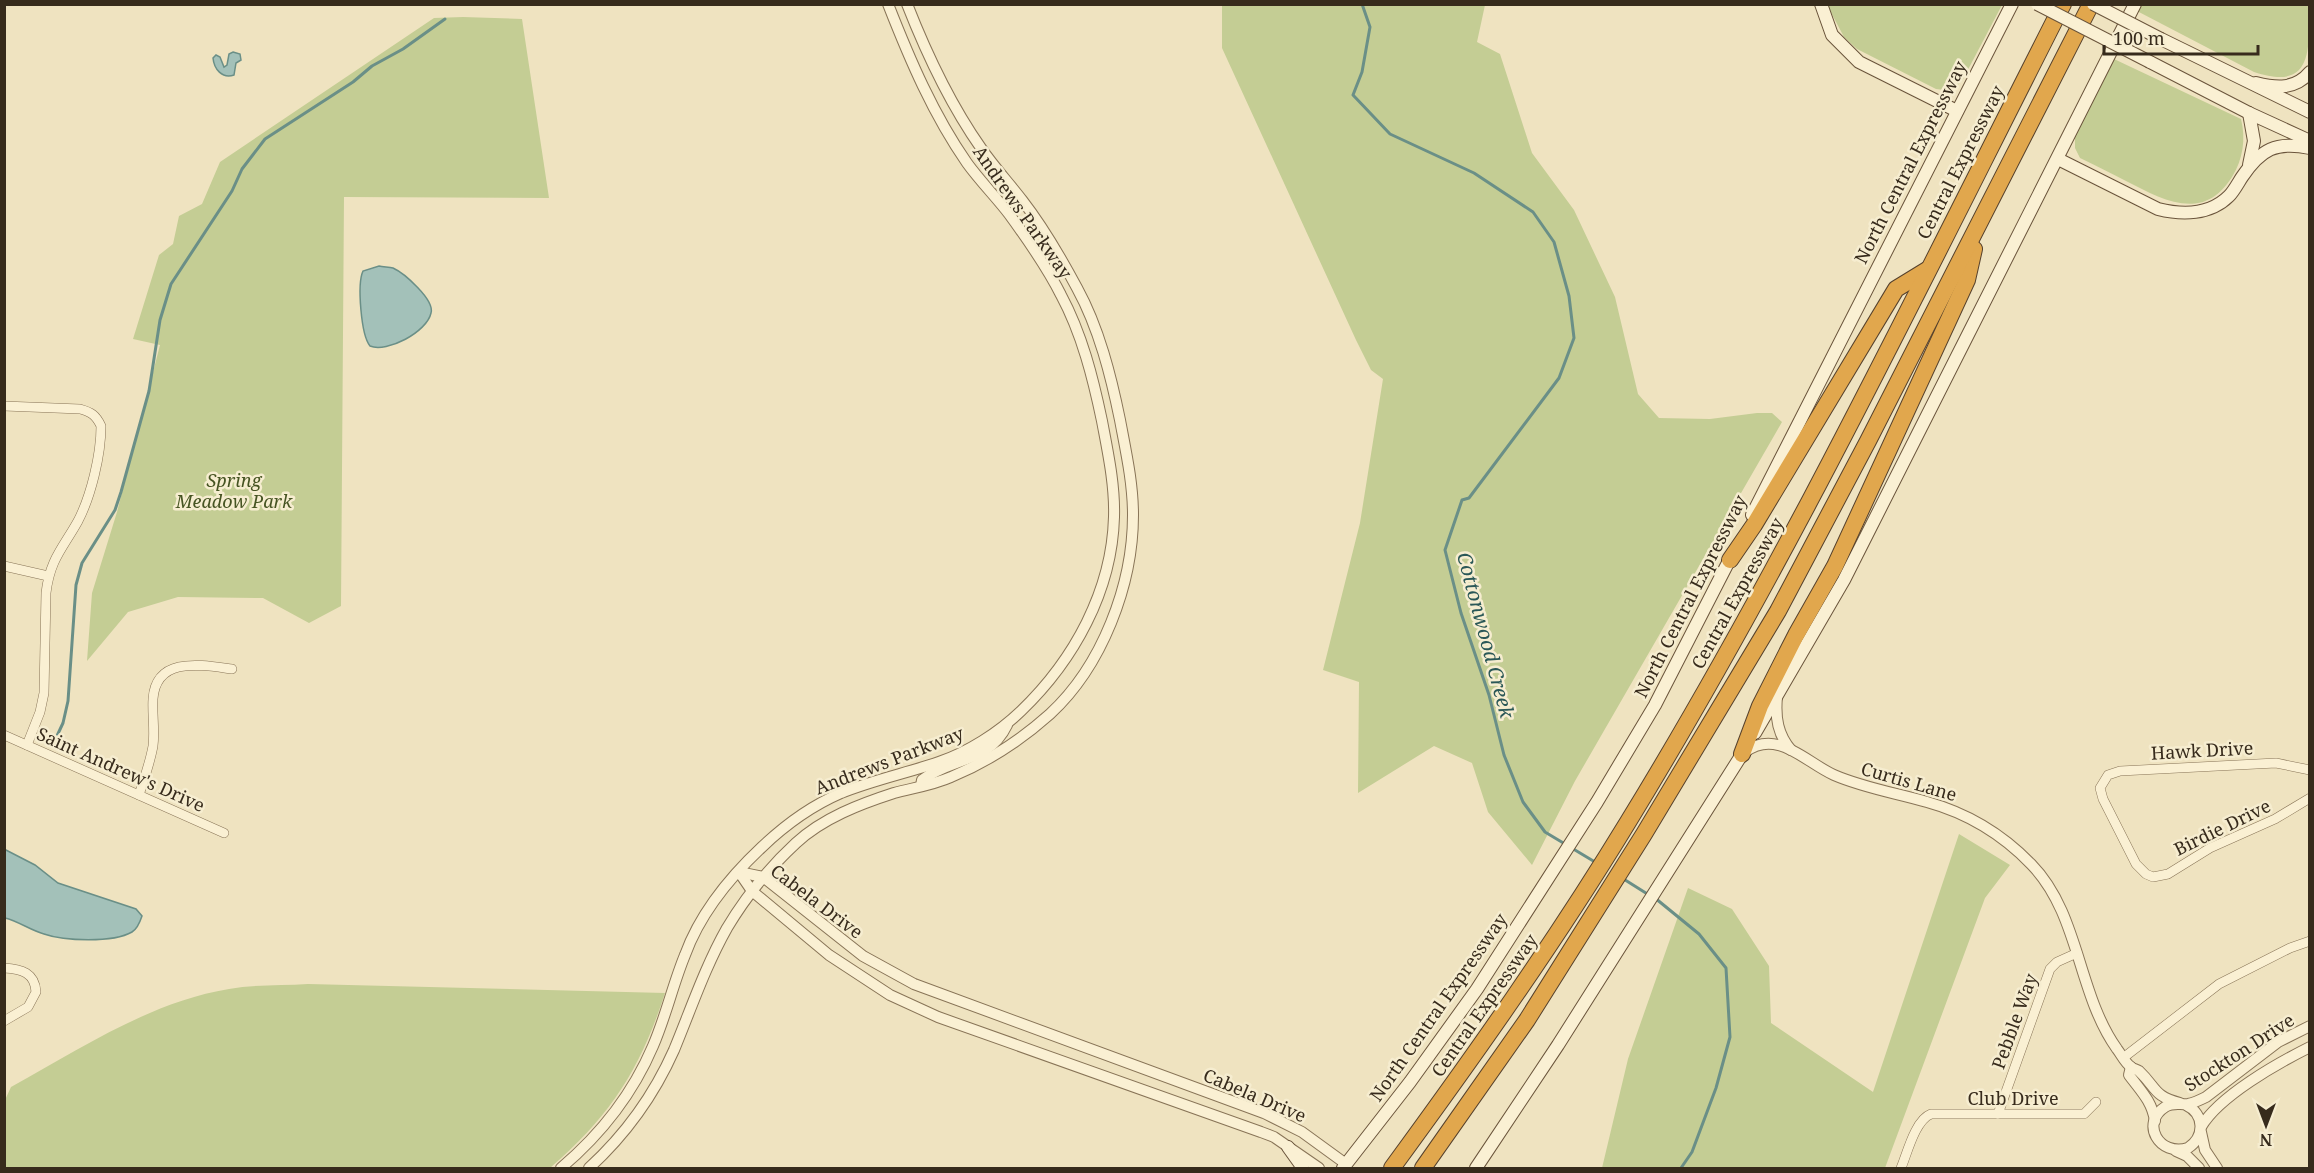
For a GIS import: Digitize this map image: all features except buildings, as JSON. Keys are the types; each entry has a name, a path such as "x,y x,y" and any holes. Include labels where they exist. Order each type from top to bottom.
{"highway":[{"name":"Central Expressway","path":"1392,1168 1572,912 1628,824 1688,720 1790,537 2063,4"},
{"path":"1423,1168 1521,1029 1644,834 1778,611 1874,431 2092,4"},
{"path":"1742,754 1760,706 1835,566 1967,280 1981,220"},
{"path":"1730,560 1755,525 1896,289 1928,270"}],"main road":[{"path":"1821,4 1832,35 1859,62 1957,111"},
{"name":"North Central Expressway","path":"1344,1166 1410,1082 1466,1005 1597,802 1655,705 2012,4"},
{"path":"2037,4 2249,113 2310,141"},
{"path":"2092,4 2310,112"},
{"path":"1476,1168 1552,1054 1778,697 1844,580 2135,4"},
{"path":"2245,81 2285,87 2297,83 2310,72"},
{"path":"2247,170 2254,141 2249,113"},
{"path":"2058,159 2158,209 2173,213 2198,212 2218,204 2229,196 2247,170 2271,148 2282,146 2310,148"},
{"path":"1288,1147 1303,1168"}],"street":[{"name":"Andrews Parkway","path":"561,1168 598,1132 628,1093 653,1045 686,951 704,917 722,891 760,848 793,820 814,807 842,793 948,758 979,742 1021,712 1054,675 1083,633 1106,576 1115,518 1110,459 1096,392 1076,327 1061,294 1042,262 1007,212 968,164 931,103 905,49 888,4"},
{"name":"Andrews Parkway","path":"589,1168 614,1145 644,1104 672,1053 725,932 763,876 801,838 828,820 851,808 949,778 990,759 1035,727 1053,711 1074,686 1102,643 1126,582 1133,516 1129,469 1114,387 1092,320 1079,290 1041,227 982,150 948,95 907,4"},
{"path":"931,103 948,95"},
{"path":"1007,212 1023,201"},
{"path":"1096,392 1114,387"},
{"path":"4,406 80,409 91,412 101,426 89,498 77,523 53,561 48,576 45,592 44,693 40,712 27,746"},
{"path":"4,566 48,576"},
{"path":"1083,633 1102,643"},
{"path":"139,795 153,745 154,690 162,674 187,666 232,669"},
{"name":"Curtis Lane","path":"1778,697 1778,726 1782,739 1792,750"},
{"path":"921,786 922,780 929,774 964,761 1000,739 1008,722"},
{"name":"Saint Andrew's Drive","path":"4,735 224,833"},
{"name":"Curtis Lane","path":"1742,754 1760,743 1771,743 1792,750 1833,775 1862,786 1928,802 1956,812 2001,837 2034,867 2064,916 2103,1028 2123,1058 2131,1067 2137,1069 2157,1094 2183,1104"},
{"name":"Hawk Drive","path":"2146,874 2136,864 2103,799 2101,783 2108,775 2120,771 2276,763 2310,770"},
{"name":"Birdie Drive","path":"2146,874 2161,876 2168,874 2210,848 2275,819 2310,798"},
{"name":"Cabela Drive","path":"739,872 763,876 863,956 914,984 1264,1113 1302,1132 1344,1166"},
{"name":"Cabela Drive","path":"739,872 752,891 829,955 890,995 938,1017 1274,1137 1319,1168"},
{"path":"2123,1058 2219,984 2290,948 2310,941"},
{"name":"Pebble Way","path":"1998,1114 2050,969 2057,962 2077,952"},
{"path":"4,968 22,970 31,976 35,983 35,998 28,1007 4,1021"},
{"name":"Stockton Drive","path":"2183,1104 2205,1097 2278,1042 2310,1026"},
{"name":"Stockton Drive","path":"2201,1129 2214,1109 2261,1076 2310,1047"},
{"name":"Curtis Lane","path":"2131,1067 2129,1075 2149,1100 2155,1121"},
{"name":"Club Drive","path":"1901,1168 1919,1123 1925,1116 1931,1114 2084,1114 2096,1102"},
{"path":"2199,1168 2187,1156 2164,1147 2156,1138 2155,1121 2159,1112 2165,1107 2183,1104 2199,1116 2205,1150 2217,1168"},
{"path":"2176,1151 2193,1145 2201,1129"}],"green space":[{"path":"2140,4 2309,5 2309,37 2304,62 2298,71 2288,76 2274,77 2254,72 2137,11"},
{"path":"1222,5 1485,5 1477,42 1500,54 1532,153 1574,210 1615,297 1638,394 1659,418 1710,419 1772,413 1782,422 1575,781 1532,865 1488,812 1472,763 1434,746 1358,793 1359,682 1323,670 1360,523 1383,379 1371,370 1356,340 1222,48"},
{"path":"1827,5 2002,5 1962,81 1953,88 1944,90 1936,89 1857,49 1844,37"},
{"name":"Spring Meadow Park","path":"434,18 522,19 549,198 344,197 341,606 309,623 263,598 178,597 128,612 87,661 92,593 117,512 160,345 133,339 159,255 173,244 179,216 202,204 220,162"},
{"path":"2114,59 2241,119 2243,141 2241,156 2232,177 2221,191 2208,200 2195,203 2168,200 2080,158 2075,148 2075,134"},
{"path":"1959,834 2010,865 1985,898 1885,1168 1602,1168 1628,1059 1688,888 1732,909 1769,966 1771,1023 1873,1092"},
{"path":"308,984 665,993 645,1045 621,1090 590,1129 550,1168 5,1168 5,1100 11,1087 89,1043 171,1004 239,987"}],"water":[{"path":"233,52 240,54 241,60 236,63 234,75 226,76 217,69 213,58 216,55 220,57 224,67 227,65 229,54"},
{"path":"379,266 393,268 411,281 424,294 431,313 428,320 414,334 396,344 377,347 370,346 364,331 360,287 363,271"},
{"path":"4,849 35,865 58,883 136,909 142,916 138,925 124,936 76,939 44,934 5,918"}],"waterway":[{"name":"Cottonwood Creek","path":"1362,4 1370,27 1362,72 1353,95 1390,134 1474,173 1533,212 1554,242 1569,296 1574,338 1559,378 1469,498 1462,500 1445,550 1461,613 1489,695 1504,755 1523,802 1545,832 1565,844"},
{"path":"56,738 63,723 68,701 76,585 82,563 115,510 121,492 149,391 160,320 171,284 232,191 242,169 265,139 445,19"},
{"name":"Cottonwood Creek","path":"1570,847 1595,862"},
{"name":"Cottonwood Creek","path":"1622,878 1649,895"},
{"name":"Cottonwood Creek","path":"1655,898 1699,934 1726,968 1730,1037 1716,1088 1692,1152 1681,1168"}]}
